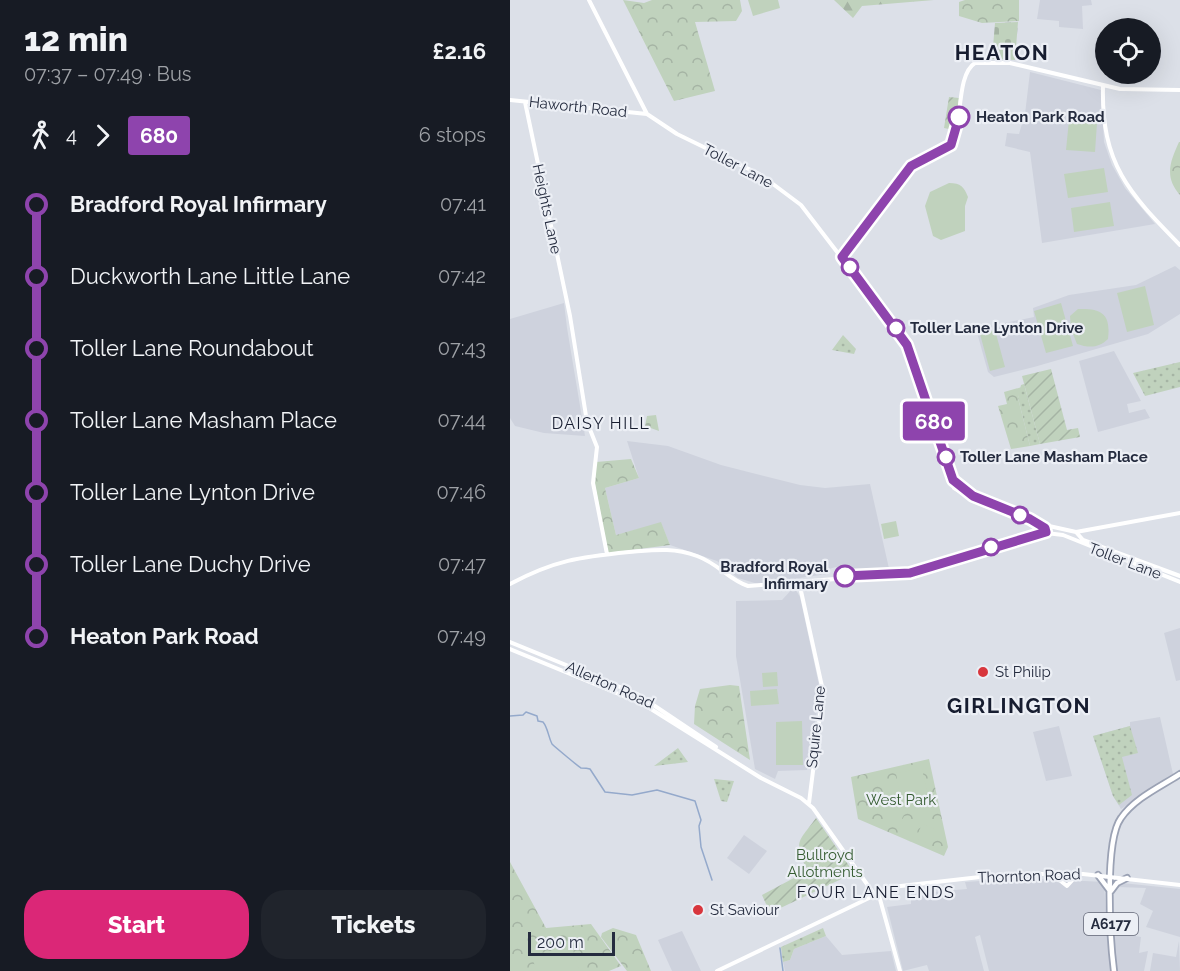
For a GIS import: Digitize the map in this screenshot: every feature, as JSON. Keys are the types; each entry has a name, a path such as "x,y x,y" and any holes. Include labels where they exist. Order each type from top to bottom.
{"main road":[{"name":"A6177","path":"1114,971 1110,892 1114,831 1121,817 1140,800 1180,774"},
{"path":"1098,875 1110,892 1117,883 1127,878"}],"street":[{"path":"589,0 647,114"},
{"path":"842,257 911,166 943,151 953,143 970,67 980,62 1010,63 1103,86 1134,90 1180,90"},
{"path":"1103,86 1106,138 1120,175 1138,201 1180,245"},
{"name":"Haworth Road","path":"510,100 647,114"},
{"name":"Heights Lane","path":"525,102 570,316 587,422 597,447 593,483 607,554"},
{"name":"Toller Lane","path":"647,114 677,134 761,175 807,210 907,345 953,480 965,493 1030,519 1071,539 1128,556 1155,567 1180,582"},
{"path":"1077,534 1180,513"},
{"path":"510,584 557,562 607,554 675,549 716,563 736,581 748,586 910,573 1047,529"},
{"name":"Toller Lane","path":"1047,529 1077,534 1096,547 1126,562 1154,572 1174,577 1180,576"},
{"name":"Toller Lane","path":"1071,539 1077,534"},
{"path":"1126,562 1128,556"},
{"path":"1154,572 1155,567"},
{"name":"Squire Lane","path":"799,582 823,690 809,803"},
{"name":"Allerton Road","path":"510,642 637,694 663,709 734,760"},
{"name":"Allerton Road","path":"510,649 636,700 809,803 876,893 900,971"},
{"path":"1050,874 1066,886 1078,874"},
{"name":"Thornton Road","path":"717,971 892,887 961,879 1050,874 1111,876 1180,885"}],"shaded area":[{"path":"1040,0 1091,0 1092,5 1082,6 1083,29 1059,27 1059,21 1037,19"},
{"path":"1030,72 1101,90 1104,142 1112,165 1125,188 1155,224 1042,243 1030,152 1005,146 1007,133 1019,134 1025,114"},
{"path":"1175,266 1180,270 1180,314 1148,334 994,377 988,372 976,329 1034,317 1033,308 1069,295 1136,285"},
{"path":"564,303 585,436 544,433 515,426 510,418 510,319"},
{"path":"1114,351 1141,401 1127,404 1129,413 1145,409 1150,418 1098,432 1079,361"},
{"name":"Bradford Royal Infirmary","path":"627,441 668,446 721,465 800,485 825,488 870,484 890,573 851,572 836,567 829,569 827,574 758,584 738,578 717,561 670,545 661,523 616,535 605,488 639,478"},
{"path":"794,587 800,597 819,685 818,705 807,770 778,771 775,779 755,769 736,656 736,601 782,600"},
{"path":"1180,628 1180,680 1176,681 1164,633"},
{"path":"1160,717 1173,774 1121,809 1113,796 1093,736 1130,726 1130,722"},
{"path":"1059,726 1072,776 1046,781 1033,732"},
{"path":"744,835 767,851 749,874 727,858"},
{"path":"1025,878 1104,882 1107,931 1141,937 1139,953 1148,951 1144,971 989,971 980,935 975,937 984,971 929,971 927,965 903,971 887,907 911,904 911,894 967,889 965,882"},
{"path":"1122,883 1180,889 1180,937 1146,927 1153,911 1140,904 1146,888 1117,887"},
{"path":"682,931 701,971 672,971 658,940"},
{"path":"826,936 842,955 891,951 896,971 785,971 783,962 790,960 794,949"},
{"path":"1179,941 1180,971 1150,971 1153,953 1176,957"}],"green space":[{"path":"623,0 644,3 652,0 740,0 742,11 736,21 695,22 715,91 674,101"},
{"path":"748,0 778,0 780,8 753,16"},
{"path":"834,0 934,0 862,6 853,18"},
{"path":"1019,0 1019,21 982,23 959,16 959,2"},
{"path":"1018,22 1015,60 992,59 995,23"},
{"path":"949,97 959,98 954,130 944,128"},
{"path":"1069,120 1097,123 1095,152 1066,150"},
{"path":"1179,142 1180,195 1170,176 1173,156"},
{"path":"1104,168 1108,192 1068,198 1064,174"},
{"path":"949,183 962,186 968,197 965,206 965,231 941,240 933,236 925,206 930,192"},
{"path":"1110,202 1114,226 1074,232 1071,208"},
{"path":"1145,286 1154,325 1127,332 1117,293"},
{"path":"1061,303 1073,346 1046,353 1034,311"},
{"path":"1078,309 1099,311 1103,314 1108,324 1108,339 1094,346 1077,344 1071,329 1070,316"},
{"path":"995,330 1005,367 990,371 980,334"},
{"path":"843,335 856,349 854,354 832,350"},
{"path":"1180,362 1180,387 1145,396 1133,373"},
{"path":"1051,369 1067,430 1078,428 1080,437 1040,444 1022,376"},
{"path":"1024,384 1040,444 1030,446 1018,398 1021,385"},
{"path":"1022,387 1018,398 1030,446 1011,449 998,406 1007,404 1004,392"},
{"path":"656,415 659,431 645,426 647,416"},
{"path":"631,459 639,478 605,488 616,535 661,522 670,545 608,553 595,484 596,462"},
{"path":"896,521 899,536 884,539 881,524"},
{"path":"777,672 778,686 763,687 762,673"},
{"path":"739,686 750,760 694,724 695,706 700,689"},
{"path":"777,689 779,704 751,706 750,691"},
{"path":"802,721 803,765 776,765 776,722"},
{"path":"1130,726 1138,753 1122,757 1132,795 1119,805 1113,796 1093,736"},
{"path":"678,748 688,762 654,766"},
{"name":"West Park","path":"929,759 948,847 944,856 858,819 851,777"},
{"path":"922,768 929,803 902,808 896,773"},
{"path":"714,779 734,781 727,802 721,801"},
{"path":"904,816 919,822 913,836 898,830"},
{"name":"Bullroyd Allotments","path":"816,818 854,873 770,913 762,895 807,871 799,848 801,838"},
{"path":"922,824 936,830 930,844 916,838"},
{"path":"510,862 546,928 591,924 621,966 609,971 510,971"},
{"path":"613,928 636,935 651,971 627,971 601,937 602,933"},
{"path":"823,928 826,936 794,949 790,960 783,962 781,947"},
{"path":"572,946 579,971 536,971 532,955"}],"waterway":[{"path":"510,716 523,715 526,712 537,716 538,721 545,724 552,744 581,768 590,769 605,792 632,795 657,790 695,801 701,820 699,826 701,847 712,880"},
{"path":"780,948 783,971"}],"bus line":[{"name":"680","path":"845,576 910,573 980,550 1040,536 1046,532 1045,528 1030,519 962,490 953,480 907,345 899,331 842,257 911,166 951,145 959,117"}],"place":[{"name":"Heaton Park Road","path":"959,117"},
{"name":"Toller Lane Lynton Drive","path":"896,328"},
{"name":"Toller Lane Masham Place","path":"946,457"},
{"name":"Bradford Royal Infirmary","path":"845,576"},
{"name":"St Philip","path":"983,672"},
{"name":"St Saviour","path":"698,910"}],"district":[{"name":"HEATON","path":"1002,52"},
{"name":"DAISY HILL","path":"601,423"},
{"name":"GIRLINGTON","path":"1019,705"},
{"name":"FOUR LANE ENDS","path":"876,892"}]}
